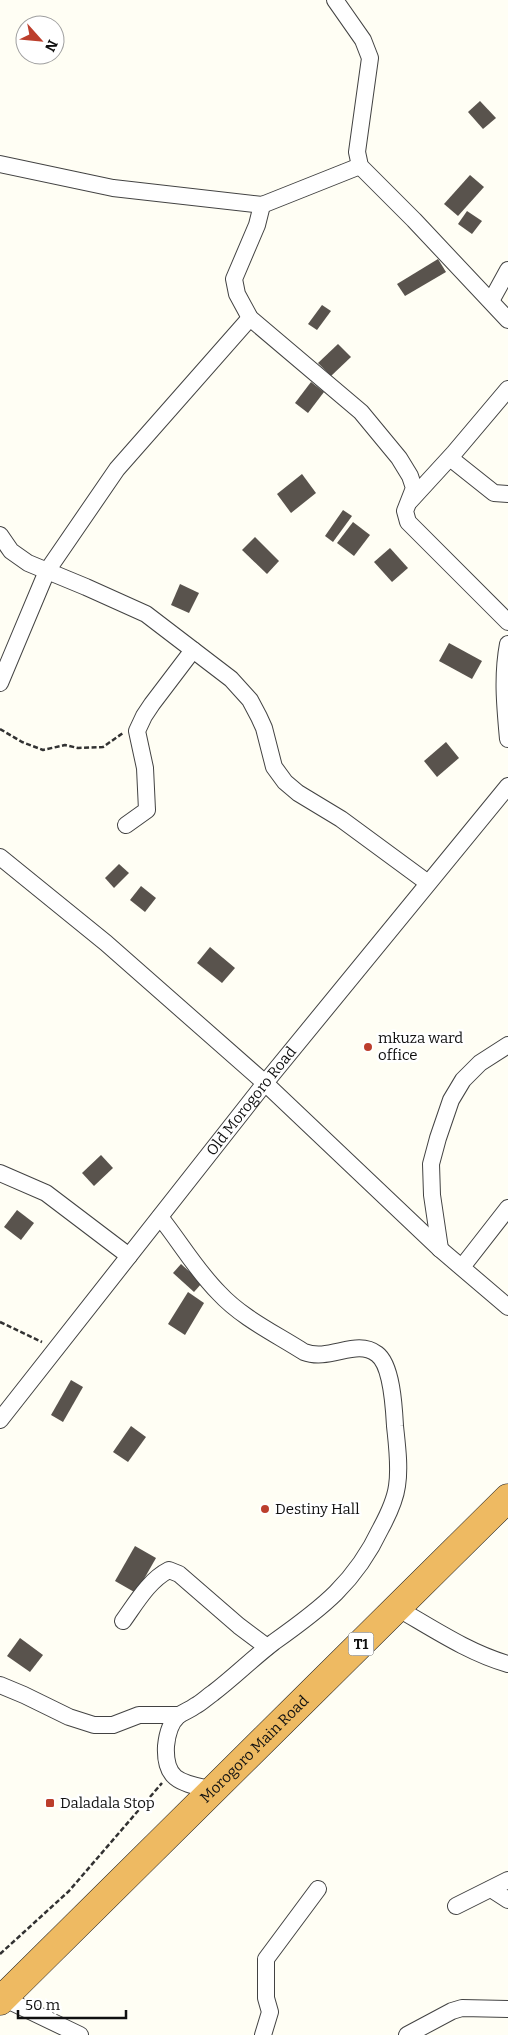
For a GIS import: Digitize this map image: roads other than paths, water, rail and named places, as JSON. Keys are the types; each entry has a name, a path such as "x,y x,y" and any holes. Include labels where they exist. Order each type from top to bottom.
{"highway":[{"name":"Morogoro Main Road","path":"1,2000 508,1498"}],"street":[{"path":"335,0 363,40 370,58 357,152 360,166 414,220 508,320"},
{"path":"0,164 113,188 262,205 360,166"},
{"path":"262,205 257,225 234,278 237,294 250,318 361,412 399,458 410,476 414,488 405,511 408,522 508,622"},
{"path":"491,302 508,270"},
{"path":"0,683 47,571 117,469 250,318"},
{"path":"410,501 450,458 508,389"},
{"path":"450,458 494,493 508,494"},
{"path":"0,535 11,551 28,563 146,614 232,679 250,700 264,728 274,766 285,782 298,793 341,819 428,883"},
{"path":"508,644 504,662 504,687 508,739"},
{"path":"126,825 147,810 145,768 137,731 144,716 193,650"},
{"path":"508,773 508,786"},
{"name":"Old Morogoro Road","path":"0,1420 265,1083 508,786"},
{"path":"0,857 106,943 265,1083 440,1249 508,1307"},
{"path":"440,1249 432,1195 431,1164 438,1138 451,1100 463,1080 480,1063 508,1045"},
{"path":"0,1173 46,1193 130,1256"},
{"path":"462,1267 508,1208"},
{"path":"0,1685 24,1694 69,1717 94,1725 114,1725 139,1716 178,1715 196,1706 267,1648 311,1616 336,1594 369,1554 393,1502 397,1485 394,1411 390,1380 383,1360 368,1349 354,1348 314,1356 304,1352 246,1316 219,1294 191,1260 160,1217"},
{"path":"123,1620 159,1574 169,1570 179,1574 267,1648"},
{"path":"397,1608 496,1661 508,1664"},
{"path":"178,1715 166,1738 165,1763 170,1773 183,1782 214,1790"},
{"path":"456,1906 508,1880"},
{"path":"263,2035 270,2012 266,1998 266,1959 318,1889"},
{"path":"491,1889 508,1900"},
{"path":"1,2000 80,2035"},
{"path":"407,2035 452,2011 462,2008 508,2009"}],"place":[{"name":"mkuza ward office","path":"368,1047"},
{"name":"Destiny Hall","path":"265,1509"},
{"name":"Daladala Stop","path":"50,1803"}]}
